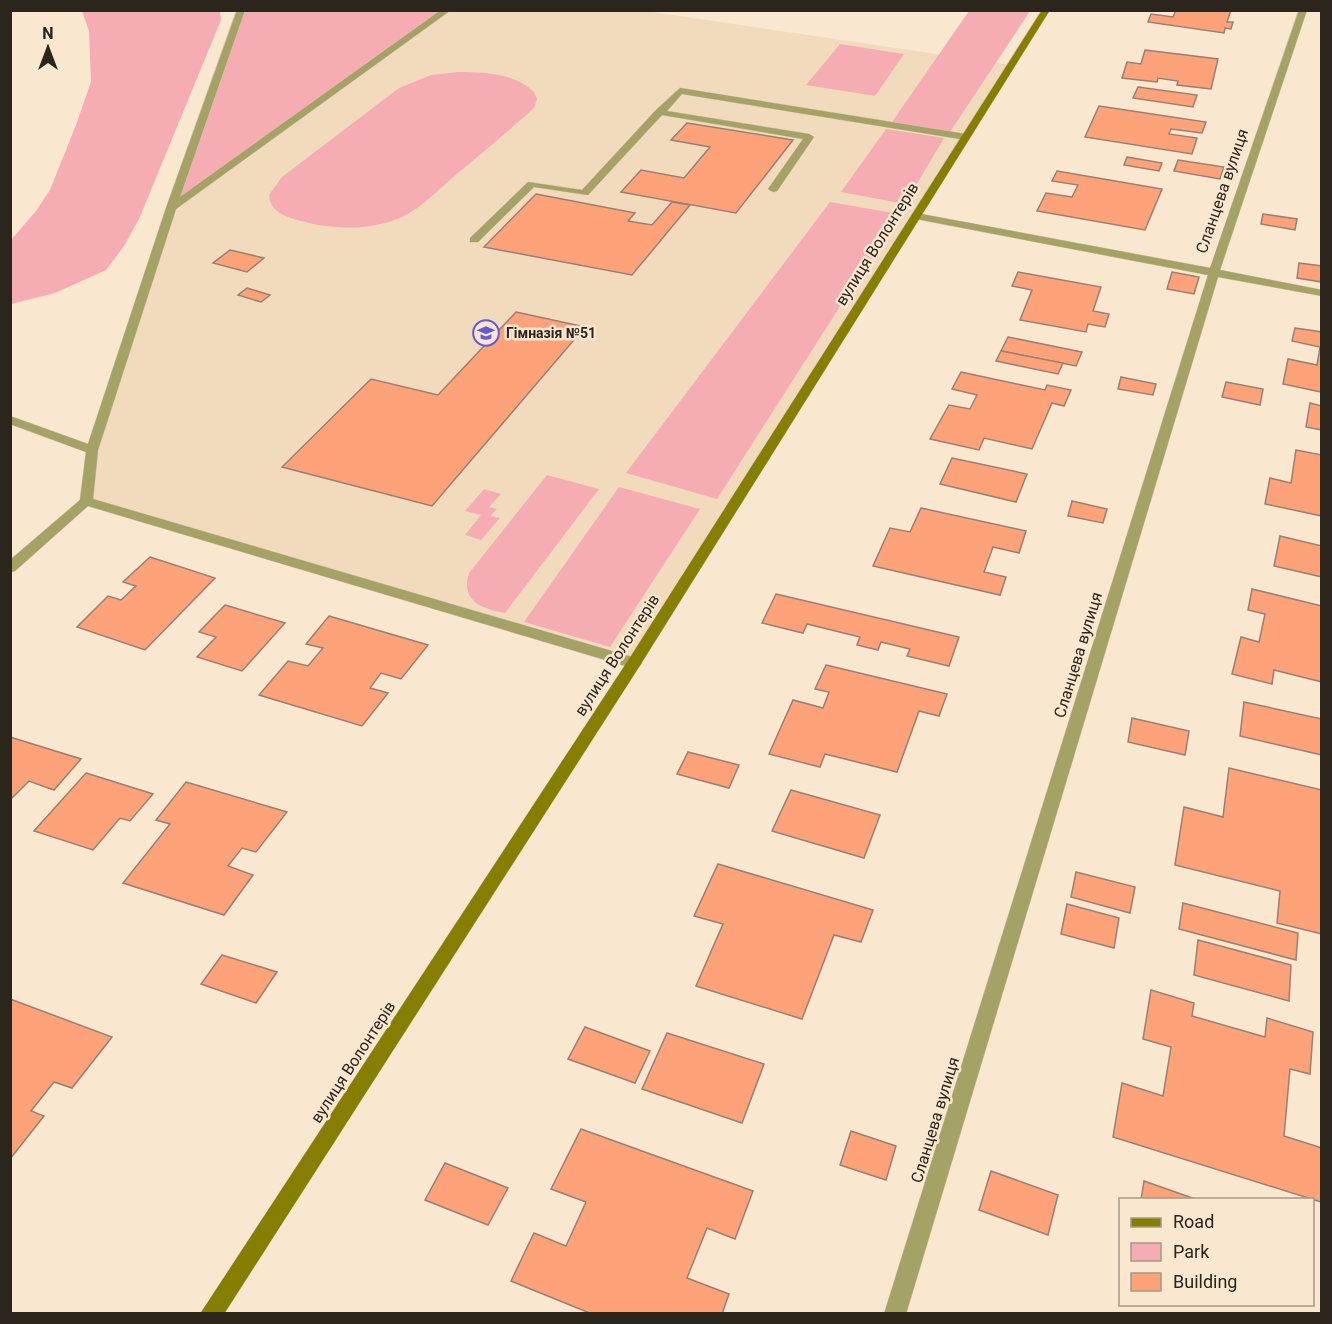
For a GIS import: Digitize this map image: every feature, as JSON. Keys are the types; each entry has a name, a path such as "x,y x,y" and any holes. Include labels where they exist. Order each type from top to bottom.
{"street":[{"path":"10,568 86,501 91,474 92,450 171,208 241,10"},
{"path":"171,208 447,10"},
{"name":"вулиця Волонтерів","path":"211,1314 634,663 1046,10"},
{"name":"Сланцева вулиця","path":"895,1314 1214,272 1303,10"},
{"path":"474,240 532,184 584,193 680,91 966,137"},
{"path":"659,112 810,137 773,189"},
{"path":"916,216 1322,293"},
{"path":"10,420 92,450"},
{"path":"86,501 634,663"}],"shaded area":[{"name":"Гімназія №51","path":"447,11 646,11 1011,65 634,663 86,501 92,450 171,208"}],"green space":[{"path":"82,11 220,11 221,20 139,219 124,246 106,270 55,293 11,304 11,240 36,211 50,190 91,82 89,31"},
{"path":"241,11 447,11 171,208"},
{"path":"969,11 1030,11 950,132 892,122"},
{"path":"840,44 904,54 875,96 806,85"},
{"path":"458,72 488,73 508,77 534,92 537,99 534,108 417,208 392,221 353,228 313,224 280,213 272,206 269,195 282,177 399,88 431,75"},
{"path":"886,129 944,138 905,204 841,192"},
{"path":"830,202 899,214 717,499 626,473"},
{"path":"547,475 599,489 505,613 481,606 475,602 467,590 469,573"},
{"path":"619,487 700,509 610,647 524,622"},
{"path":"484,489 501,494 489,507 497,509 490,516 500,518 481,540 465,535 481,515 465,511"}],"building":[{"path":"1176,10 1231,10 1227,22 1233,22 1231,29 1225,28 1224,33 1148,22 1151,14 1173,17"},
{"path":"1145,50 1218,59 1211,89 1177,85 1178,81 1158,78 1157,82 1122,78 1127,62 1141,64"},
{"path":"1138,87 1197,95 1193,107 1133,98"},
{"path":"1099,106 1206,122 1202,133 1171,129 1169,134 1197,138 1192,154 1085,137"},
{"path":"687,123 793,140 736,213 621,192 641,170 684,178 710,147 671,140"},
{"path":"1127,157 1162,163 1159,171 1124,165"},
{"path":"1178,160 1224,167 1220,179 1174,171"},
{"path":"1057,171 1162,189 1145,230 1037,211 1046,193 1072,197 1078,185 1052,181"},
{"path":"536,194 635,213 628,221 652,225 672,202 690,205 632,275 484,247"},
{"path":"1263,214 1297,219 1295,230 1261,224"},
{"path":"230,250 264,258 247,272 213,263"},
{"path":"1299,263 1322,266 1322,282 1297,278"},
{"path":"1018,272 1101,287 1093,311 1109,314 1105,327 1088,324 1086,332 1020,320 1032,290 1012,286"},
{"path":"1172,272 1199,277 1194,294 1167,289"},
{"path":"247,288 270,295 261,302 238,295"},
{"path":"516,312 585,327 432,506 282,467 371,379 438,395"},
{"path":"1295,328 1322,332 1321,392 1283,384 1288,359 1317,365 1320,347 1292,341"},
{"path":"1008,337 1082,352 1076,366 1001,351"},
{"path":"1001,351 1063,363 1058,374 996,361"},
{"path":"961,372 1045,390 1047,385 1071,390 1064,406 1052,403 1032,449 984,438 979,450 930,439 949,405 970,409 977,395 952,389"},
{"path":"1121,377 1156,384 1153,395 1118,389"},
{"path":"1226,382 1263,389 1260,405 1222,397"},
{"path":"1310,403 1322,406 1322,430 1306,427"},
{"path":"1296,450 1322,455 1322,516 1265,504 1270,478 1291,483"},
{"path":"952,458 1027,474 1016,502 940,484"},
{"path":"1072,501 1107,509 1103,523 1068,516"},
{"path":"921,508 1026,531 1019,553 993,547 984,572 1006,577 1000,595 873,566 890,528 910,532"},
{"path":"1280,536 1322,546 1322,577 1274,566"},
{"path":"150,557 215,578 145,650 77,627 108,596 121,600 136,586 123,582"},
{"path":"1252,589 1322,606 1322,682 1274,670 1272,684 1232,674 1241,637 1259,642 1265,614 1248,610"},
{"path":"776,594 959,637 949,666 907,656 910,649 881,642 878,650 857,645 860,637 807,624 803,633 762,623"},
{"path":"225,605 285,623 242,671 197,657 216,637 199,632"},
{"path":"329,616 428,645 401,679 381,673 370,688 388,693 362,726 259,695 288,661 308,666 323,648 306,644"},
{"path":"826,665 947,694 939,716 919,711 897,772 825,754 820,767 769,754 793,700 823,708 829,692 815,689"},
{"path":"1244,702 1322,719 1322,755 1240,736"},
{"path":"1132,718 1189,731 1185,755 1128,742"},
{"path":"10,737 81,759 54,790 29,781 10,800"},
{"path":"688,752 739,765 729,788 677,774"},
{"path":"1229,768 1322,790 1322,934 1277,923 1280,891 1175,865 1184,807 1223,817"},
{"path":"86,773 153,794 130,821 120,818 93,850 34,831"},
{"path":"186,782 287,812 256,852 242,848 228,866 253,875 224,915 123,883 170,824 156,820"},
{"path":"791,790 880,815 864,858 772,831"},
{"path":"718,864 873,910 861,942 834,935 802,1019 696,986 723,924 694,916"},
{"path":"1076,872 1135,887 1130,913 1071,897"},
{"path":"1183,903 1298,933 1296,960 1179,929"},
{"path":"1067,904 1119,918 1114,948 1061,934"},
{"path":"1198,940 1291,965 1289,1001 1194,975"},
{"path":"222,955 277,972 256,1003 201,984"},
{"path":"1151,990 1194,1003 1192,1016 1265,1037 1267,1018 1313,1032 1310,1074 1290,1069 1284,1136 1322,1148 1321,1202 1113,1137 1122,1083 1163,1096 1171,1047 1143,1039"},
{"path":"10,999 112,1037 72,1088 54,1082 31,1111 44,1116 10,1159"},
{"path":"585,1027 650,1051 635,1083 568,1059"},
{"path":"667,1033 764,1064 742,1123 642,1089"},
{"path":"581,1129 753,1191 735,1239 707,1228 687,1278 729,1294 722,1314 592,1314 511,1281 534,1233 566,1246 586,1202 551,1189"},
{"path":"851,1131 896,1146 886,1180 840,1165"},
{"path":"445,1163 508,1188 488,1225 425,1200"},
{"path":"991,1171 1058,1195 1048,1235 979,1210"},
{"path":"1144,1181 1192,1198 1141,1198"}],"place":[{"name":"Гімназія №51","path":"486,333"}]}
